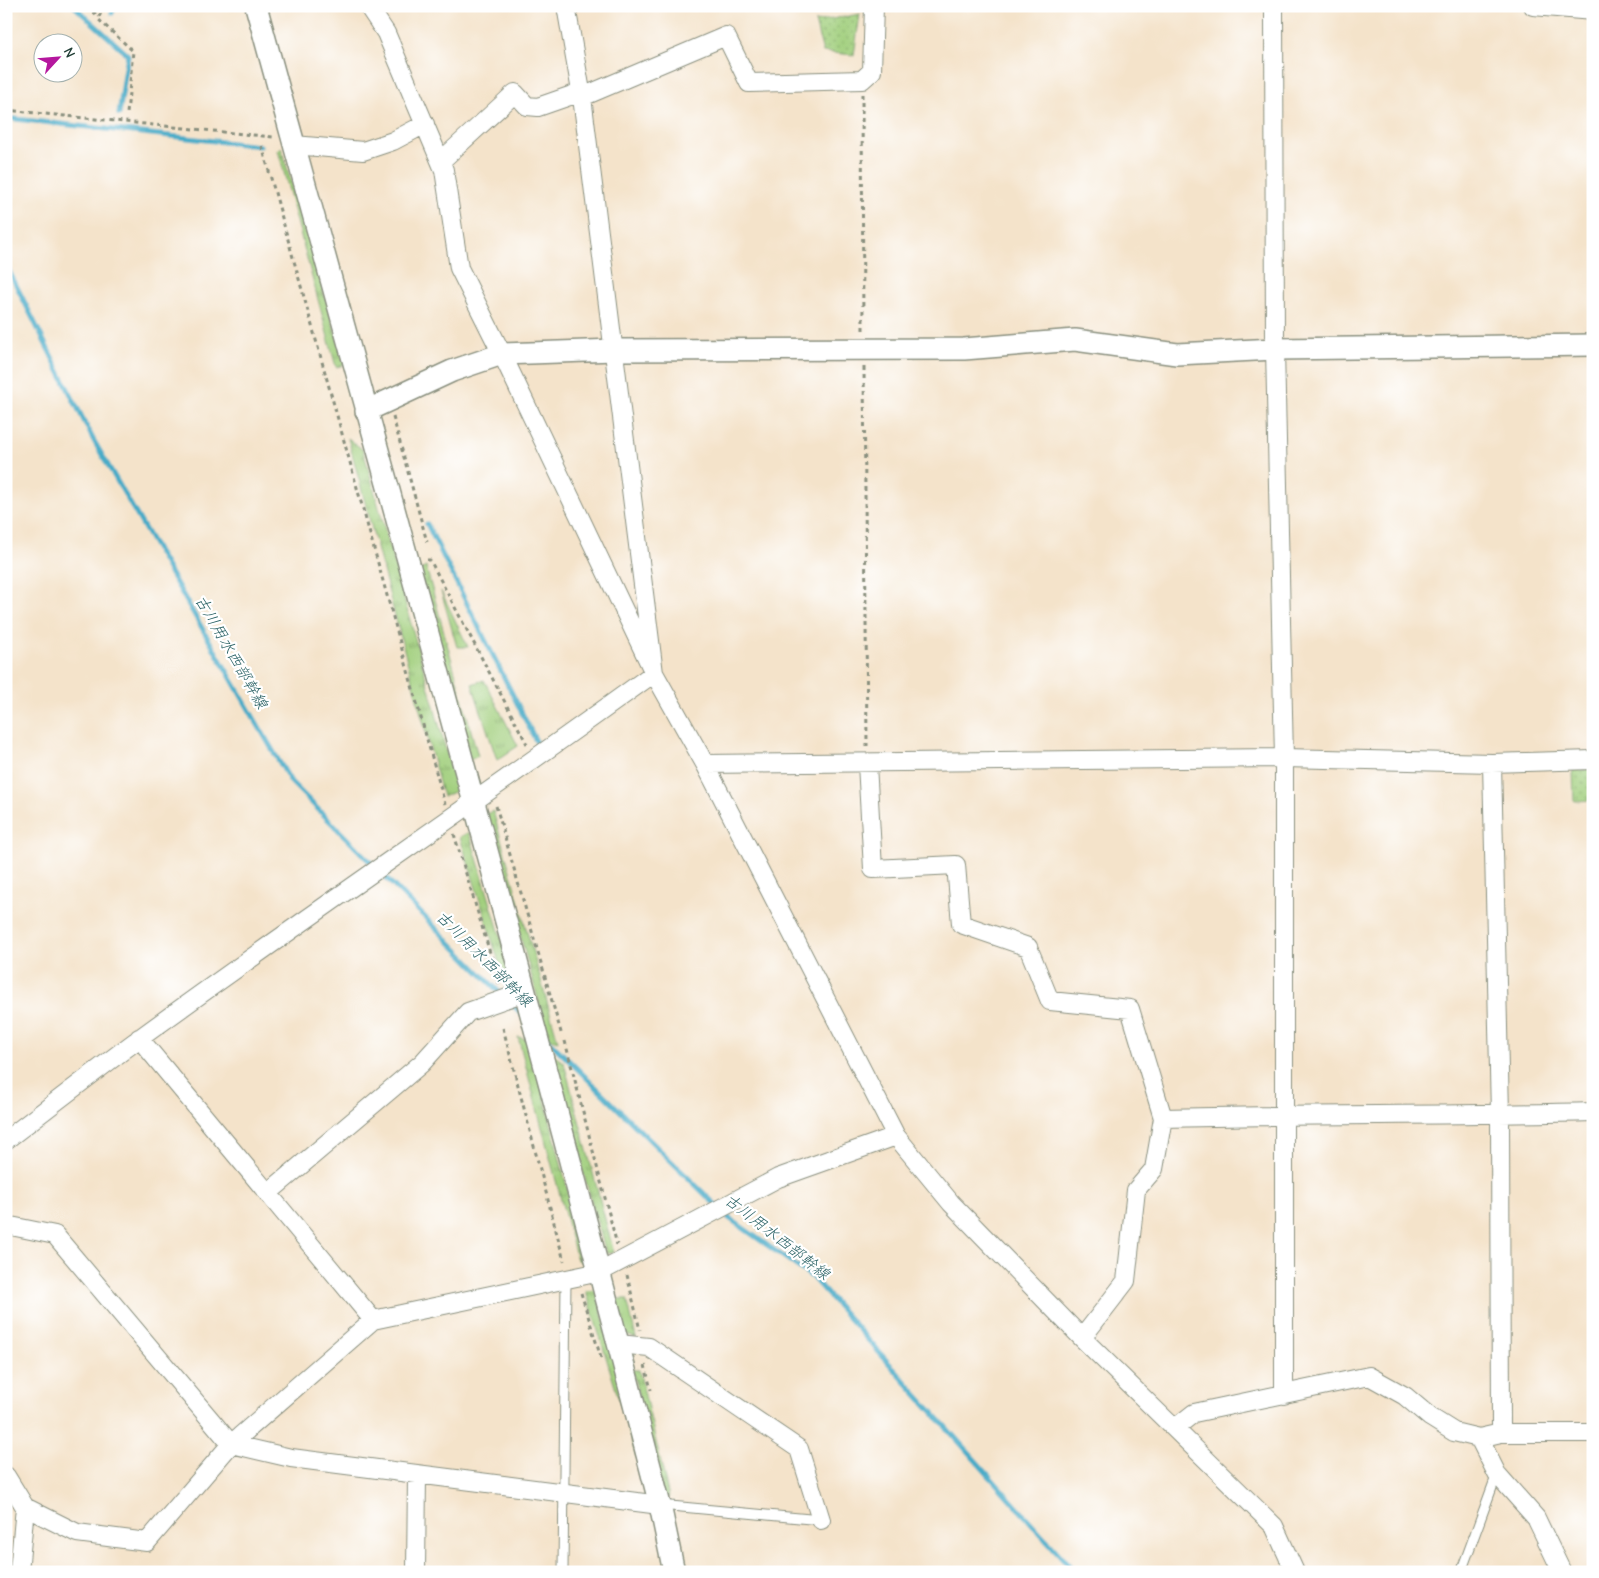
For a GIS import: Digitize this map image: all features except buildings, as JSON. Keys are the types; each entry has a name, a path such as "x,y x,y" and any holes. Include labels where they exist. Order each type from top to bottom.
{"street":[{"path":"256,6 366,411 410,564 600,1272 660,1505 674,1572"},
{"path":"368,6 386,32 441,160 459,268 654,673 705,764 896,1136 951,1204 1082,1338 1274,1526 1295,1572"},
{"path":"566,6 582,94 654,673"},
{"path":"441,160 515,93 527,106 538,107 582,94 726,36 749,83 862,80 872,71 874,6"},
{"path":"1274,6 1275,349 1284,758 1284,1395"},
{"path":"1533,6 1593,11"},
{"path":"294,145 363,151 393,141 425,124"},
{"path":"366,411 452,371 502,354 615,350 964,349 1075,340 1177,354 1275,349 1593,345"},
{"path":"6,1140 139,1038 449,817 535,760 654,673"},
{"path":"705,764 867,764 1284,758 1492,763 1593,760"},
{"path":"1492,763 1500,1114 1501,1433"},
{"path":"867,764 873,869 956,866 961,924 1028,947 1050,1001 1130,1009 1163,1118 1154,1169 1136,1190 1126,1281 1082,1338"},
{"path":"268,1193 422,1063 468,1012 525,992"},
{"path":"139,1038 373,1320"},
{"path":"1163,1118 1284,1114 1593,1112"},
{"path":"6,1476 25,1507 77,1533 147,1542 231,1444 373,1320 600,1272 778,1178 896,1136"},
{"path":"6,1225 55,1235 231,1444 291,1458 660,1505"},
{"path":"618,1344 649,1347 799,1449 822,1520"},
{"path":"1175,1428 1194,1413 1369,1376 1405,1396 1430,1417 1454,1432 1479,1438 1501,1433 1593,1433"},
{"path":"1479,1438 1497,1474 1536,1518 1562,1572"},
{"path":"416,1572 418,1475"},
{"path":"19,1572 25,1507"}],"lane":[{"path":"563,1572 566,1279"},
{"path":"1462,1572 1497,1474"},
{"path":"660,1505 822,1520"}],"path":[{"path":"86,6 133,51 127,114"},
{"path":"99,17 104,6"},
{"path":"862,80 867,764"},
{"path":"6,110 273,137"},
{"path":"262,146 449,817 500,986"},
{"path":"391,411 427,542"},
{"path":"410,564 430,560 535,760"},
{"path":"497,808 562,1036"},
{"path":"504,1028 564,1261"},
{"path":"564,1041 620,1255"},
{"path":"626,1270 641,1338"}],"green space":[{"path":"860,14 854,55 823,52 815,22"},
{"path":"281,147 345,365 336,367 278,150"},
{"path":"348,438 363,450 457,790 443,797"},
{"path":"426,567 478,756 468,761 419,571"},
{"path":"441,591 468,647 457,647"},
{"path":"484,680 518,746 497,760 472,684"},
{"path":"1593,769 1593,800 1574,801 1573,770"},
{"path":"493,811 558,1041 549,1038 486,814"},
{"path":"469,832 514,981 506,985 460,837"},
{"path":"518,1037 530,1040 586,1263 577,1260"},
{"path":"549,1051 564,1063 614,1253 606,1253"},
{"path":"596,1290 646,1489 586,1291"},
{"path":"617,1299 627,1299 636,1338 626,1335"},
{"path":"632,1370 639,1370 669,1497 664,1497"}],"waterway":[{"path":"74,6 128,55 119,114"},
{"path":"112,13 115,6"},
{"path":"6,118 260,146"},
{"name":"古川用水西部幹線","path":"6,265 94,441 291,782 503,996"},
{"path":"427,524 537,743"},
{"name":"古川用水西部幹線","path":"509,1002 523,1015"},
{"name":"古川用水西部幹線","path":"545,1037 729,1218 812,1277 1075,1572"}]}
